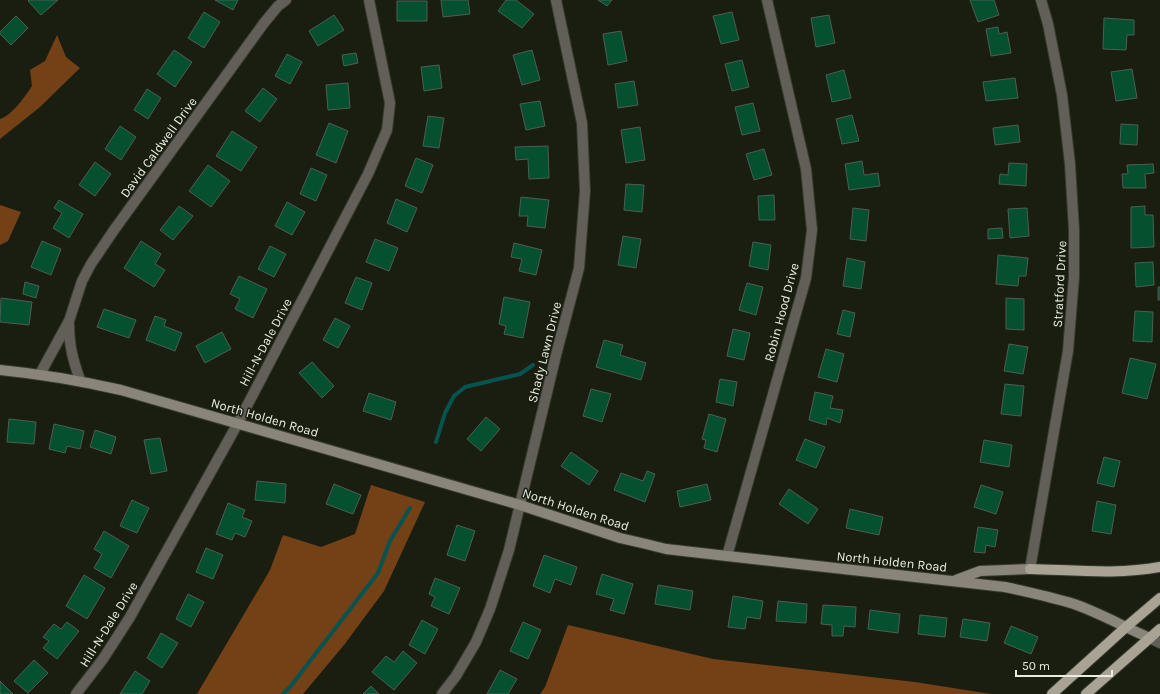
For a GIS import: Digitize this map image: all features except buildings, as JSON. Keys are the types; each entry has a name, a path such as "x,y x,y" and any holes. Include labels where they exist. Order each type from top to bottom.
{"main road":[{"name":"North Holden Road","path":"0,370 80,380 122,390 520,505 620,538 640,543 666,549 955,580 1005,587 1038,594 1075,605 1150,638"},
{"path":"955,580 980,571 1030,569 1120,571 1148,570 1160,567"},
{"path":"1052,694 1160,598"},
{"path":"1086,694 1160,629"}],"street":[{"name":"David Caldwell Drive","path":"40,374 69,322 82,281 91,264 264,23 278,6 286,0"},
{"name":"Hill-N-Dale Drive","path":"76,694 103,659 130,617 238,423 368,174 387,130 390,103 369,0"},
{"name":"Shady Lawn Drive","path":"442,694 456,676 479,636 490,609 509,550 556,355 579,268 585,191 582,123 556,0"},
{"name":"Robin Hood Drive","path":"727,556 806,278 812,230 806,168 767,0"},
{"name":"Stratford Drive","path":"1030,569 1068,351 1074,277 1074,230 1070,164 1063,103 1042,0"},
{"name":"David Caldwell Drive","path":"69,322 69,339 72,355 80,380"},
{"path":"1150,638 1160,643"}],"shaded area":[{"path":"57,35 66,57 80,68 40,107 0,139 0,119 14,110 32,86 30,70 45,61"},
{"path":"0,205 21,212 8,241 0,245"},
{"path":"371,485 425,502 384,591 344,645 303,694 197,694 270,570 283,535 321,547 355,534"},
{"path":"568,625 713,659 915,682 991,694 540,694 545,687"}],"waterway":[{"path":"436,442 445,413 454,396 465,387 520,374 533,365"},
{"path":"283,694 378,573 390,541 410,508"}]}
